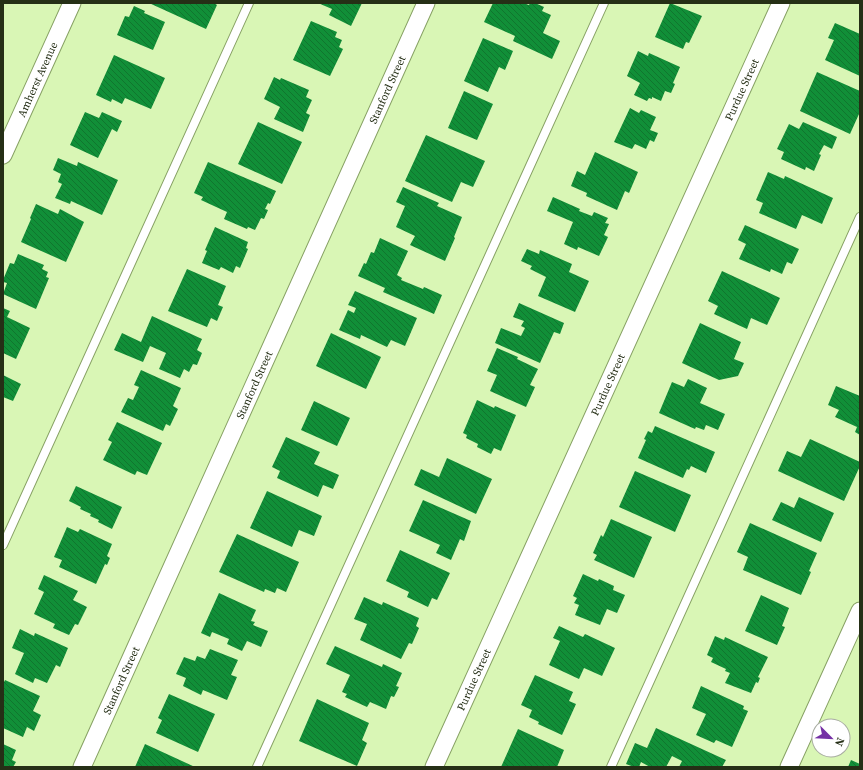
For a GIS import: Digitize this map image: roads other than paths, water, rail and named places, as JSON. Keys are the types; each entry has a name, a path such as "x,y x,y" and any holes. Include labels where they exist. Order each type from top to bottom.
{"street":[{"name":"Amherst Avenue","path":"3,155 72,3"},
{"name":"Stanford Street","path":"82,767 426,3"},
{"name":"Purdue Street","path":"434,767 781,3"},
{"path":"789,767 860,611"}],"lane":[{"path":"3,544 248,3"},
{"path":"257,767 604,3"},
{"path":"611,767 860,217"}]}
